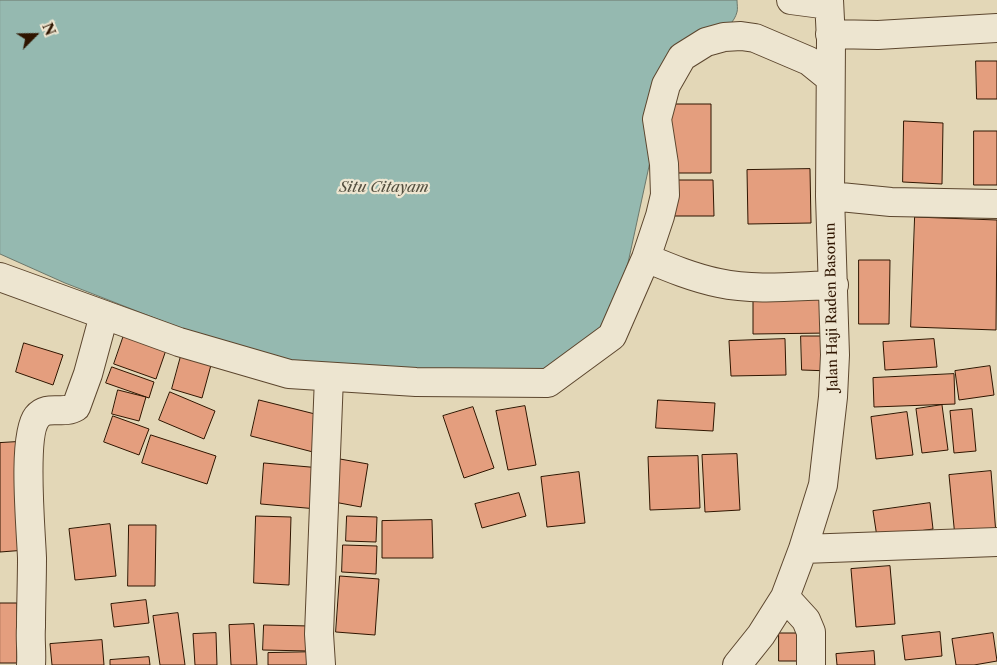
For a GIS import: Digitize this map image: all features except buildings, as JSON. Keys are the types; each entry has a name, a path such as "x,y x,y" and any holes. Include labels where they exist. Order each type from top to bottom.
{"street":[{"path":"791,0 829,3"},
{"name":"Jalan Haji Raden Basorun","path":"737,665 761,635 785,596 803,549 823,486 835,364 830,196 829,3"},
{"path":"830,37 997,28"},
{"path":"0,277 179,342 289,374 416,382 548,383 612,336 646,258 665,195 664,164 657,119 666,85 682,57 706,42 724,37 741,36 755,38 809,61 830,74"},
{"path":"830,196 891,202 997,204"},
{"path":"646,258 690,275 720,283 755,288 834,285"},
{"path":"30,665 32,595 29,499 30,436 35,420 44,411 50,409 70,410 76,407 88,374 104,316"},
{"path":"321,665 319,634 329,377"},
{"path":"803,549 997,542"},
{"path":"785,596 806,620 811,632 811,665"}],"water":[{"name":"Situ Citayam","path":"0,0 737,0 737,12 734,19 723,30 686,50 651,157 628,263 607,318 587,344 539,373 315,369 193,333 65,283 0,254"}]}
